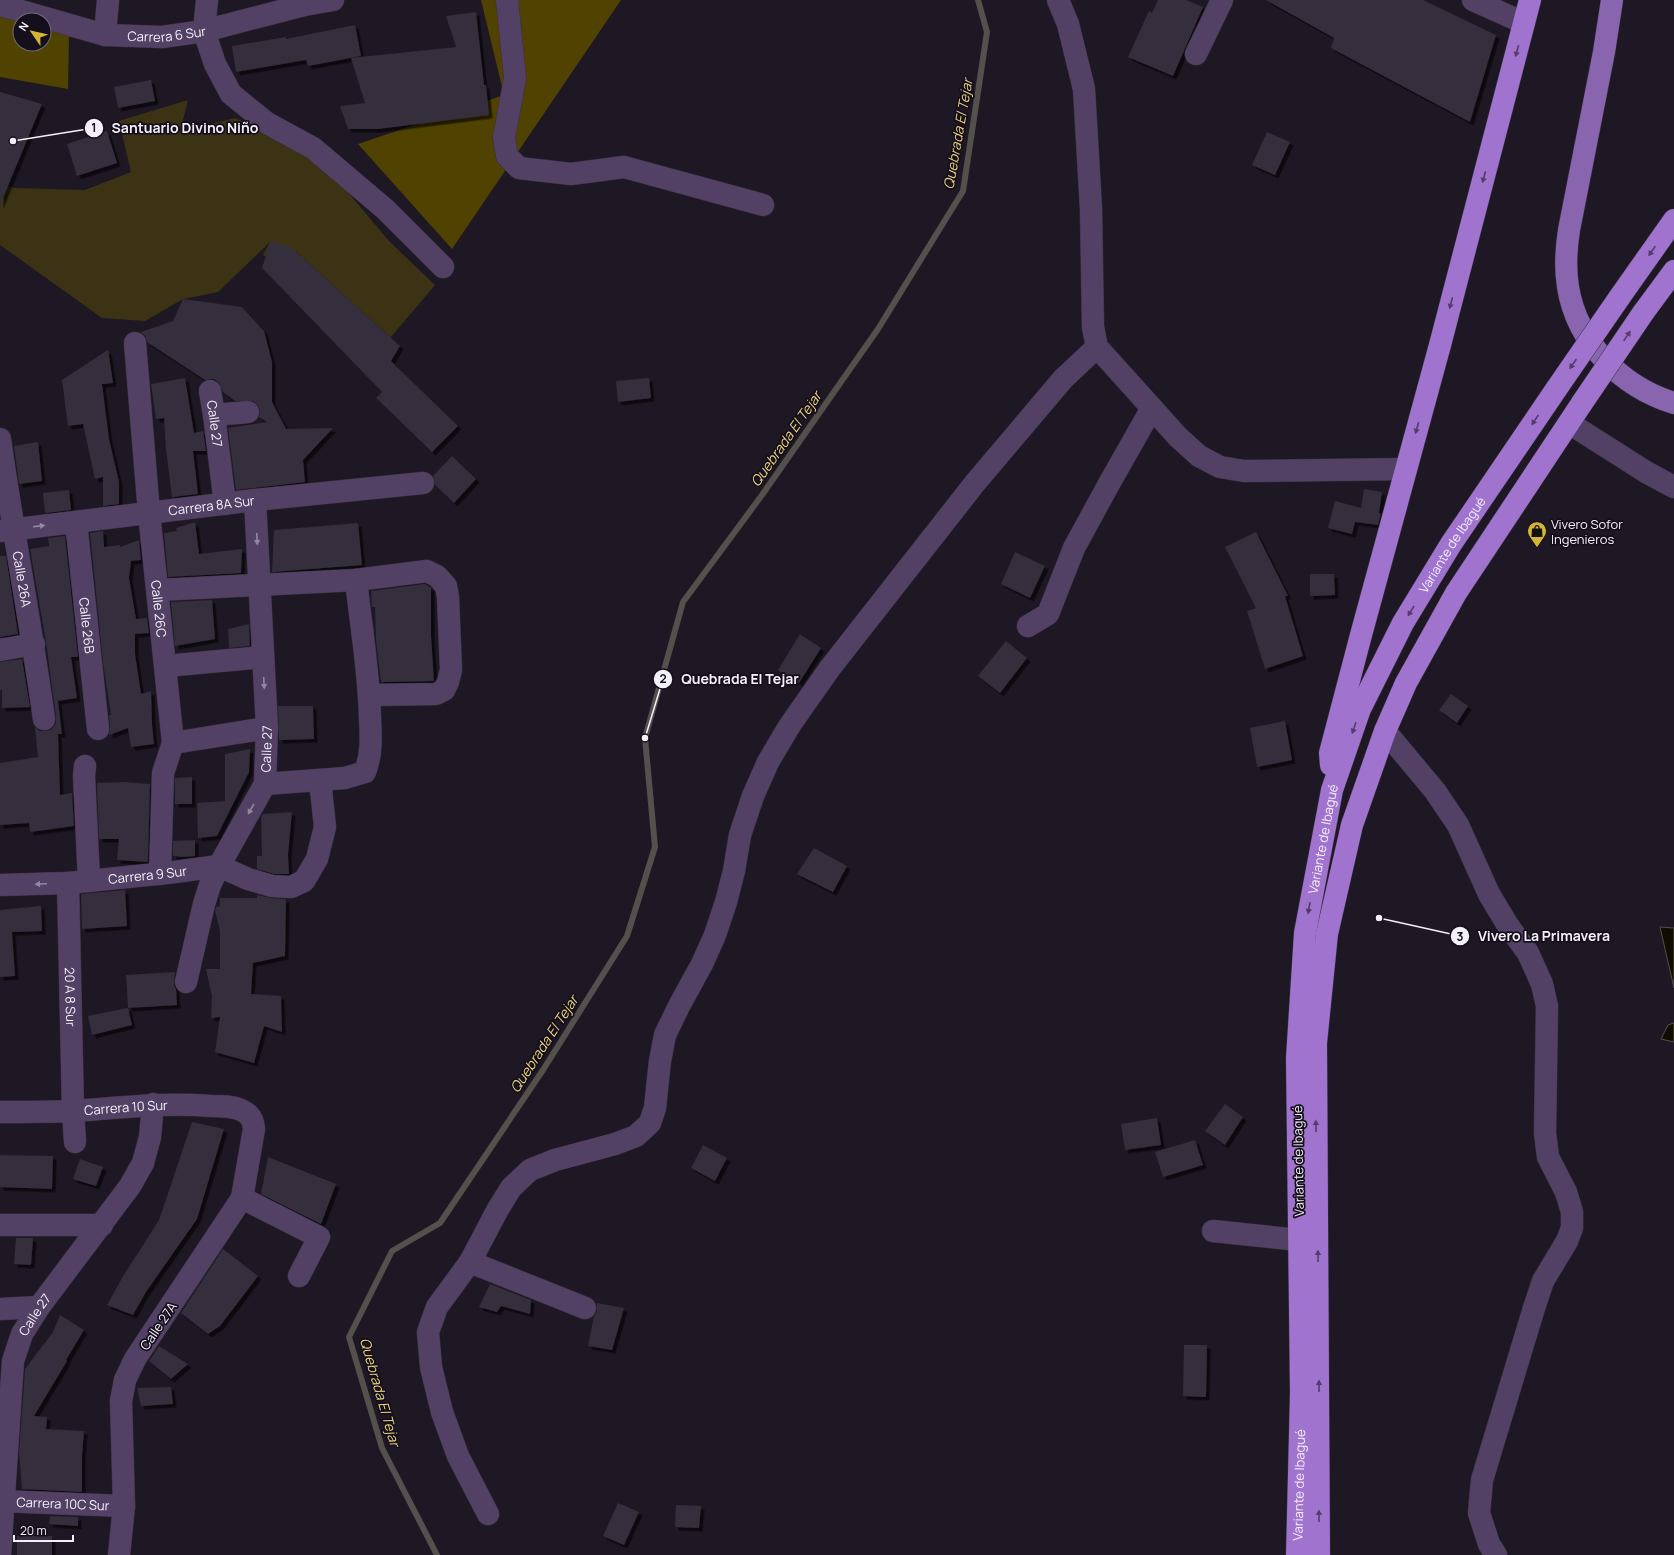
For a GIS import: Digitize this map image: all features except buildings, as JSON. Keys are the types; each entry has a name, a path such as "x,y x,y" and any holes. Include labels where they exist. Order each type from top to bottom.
{"highway":[{"path":"1332,790 1330,753 1440,345 1530,0"},
{"name":"Variante de Ibagué","path":"1297,1555 1301,1393 1297,1058 1305,933 1332,790 1360,709 1403,623 1451,544 1674,220"},
{"name":"Variante de Ibagué","path":"1319,1555 1316,1043 1329,927 1352,825 1385,731 1406,683 1456,593 1582,403 1643,313 1674,271"}],"main road":[{"path":"1612,0 1604,52 1568,230 1565,259 1568,288 1577,317 1583,330 1590,343 1609,366 1631,384 1657,398 1674,403"}],"street":[{"path":"105,35 108,0"},
{"path":"208,0 204,31 215,64 231,94 267,124 313,148 385,209 443,267"},
{"name":"Carrera 6 Sur","path":"0,5 105,35 162,37 204,31 304,3 333,0"},
{"path":"507,0 515,78 504,138 507,156 519,168 571,174 624,167 763,205"},
{"path":"1058,0 1068,24 1084,89 1091,209 1093,327 1096,347 1178,437 1199,456 1220,467 1244,471 1406,469"},
{"path":"1196,54 1222,0"},
{"path":"1473,0 1524,23"},
{"name":"Calle 26C","path":"135,342 149,513 173,743 163,773 160,874"},
{"path":"488,1514 458,1456 442,1412 431,1367 428,1332 437,1307 470,1262 511,1188 530,1170 555,1160 615,1144 636,1136 650,1123 655,1108 660,1060 665,1036 679,1006 702,964 715,935 732,879 740,835 753,796 768,762 790,725 830,668 975,483 1063,379 1096,347"},
{"name":"Calle 27","path":"210,391 225,504"},
{"path":"1028,626 1048,614 1074,548 1152,408"},
{"path":"214,415 248,412"},
{"path":"1569,423 1646,472 1674,487"},
{"name":"Calle 26A","path":"0,439 6,530 34,644 44,719"},
{"name":"Carrera 8A Sur","path":"6,530 255,500 423,484"},
{"name":"Calle 27","path":"186,982 204,904 210,885 265,784 267,728 255,500"},
{"name":"Calle 26B","path":"76,522 98,729"},
{"path":"158,590 356,580 427,572 437,576 446,586 448,596 451,670 444,690 436,694 369,695"},
{"path":"265,784 357,776 365,772 370,761 369,695 356,580"},
{"path":"0,650 34,644"},
{"path":"166,666 263,657"},
{"path":"173,743 267,728"},
{"path":"1385,731 1435,791 1458,825 1489,894 1506,924 1531,959 1542,984 1547,1006 1544,1134 1548,1157 1566,1192 1572,1212 1572,1228 1567,1241 1543,1281 1482,1480 1479,1513 1489,1544 1496,1555"},
{"path":"79,882 85,766"},
{"path":"219,866 248,879 272,886 291,887 304,881 317,859 325,827 320,780"},
{"name":"Carrera 9 Sur","path":"0,885 79,882 160,874 219,866"},
{"name":"20 A 8 Sur","path":"73,1111 79,882"},
{"name":"Calle 27","path":"0,1555 1,1501 13,1361 22,1334 39,1307 130,1186 143,1163 150,1137 153,1104"},
{"name":"Carrera 10 Sur","path":"0,1112 73,1111 153,1104 188,1104 232,1107 249,1115"},
{"path":"73,1111 75,1142"},
{"name":"Calle 27A","path":"119,1555 124,1506 121,1401 125,1380 135,1359 242,1198 254,1128 253,1120 249,1115"},
{"path":"242,1198 318,1237 299,1276"},
{"path":"0,1225 102,1225"},
{"path":"1213,1231 1299,1240"},
{"path":"470,1262 585,1308"},
{"path":"0,1309 39,1307"},
{"name":"Carrera 10C Sur","path":"1,1501 124,1506"}],"shaded area":[{"path":"481,0 621,0 452,249 358,144 504,95"},
{"path":"0,15 12,19 12,52 52,52 52,30 69,35 68,89 0,77"},
{"path":"188,100 180,132 235,118 293,142 336,178 389,241 435,285 374,357 291,273 263,255 270,242 218,292 183,299 145,321 102,318 0,245 0,185 16,188 85,190 131,172 119,121"},
{"path":"1660,927 1674,928 1674,988"},
{"path":"1674,1023 1674,1042 1661,1039 1668,1025"}],"waterway":[{"name":"Quebrada El Tejar","path":"437,1555 382,1448 349,1337 392,1251 440,1223 543,1070 627,936 655,847 645,738 683,602 762,495 878,329 963,191 987,32 978,0"}],"place":[{"name":"Santuario Divino Niño","path":"13,141"},
{"name":"Vivero Sofor Ingenieros","path":"1537,548"},
{"name":"Quebrada El Tejar","path":"645,738"},
{"name":"Vivero La Primavera","path":"1379,918"}]}
